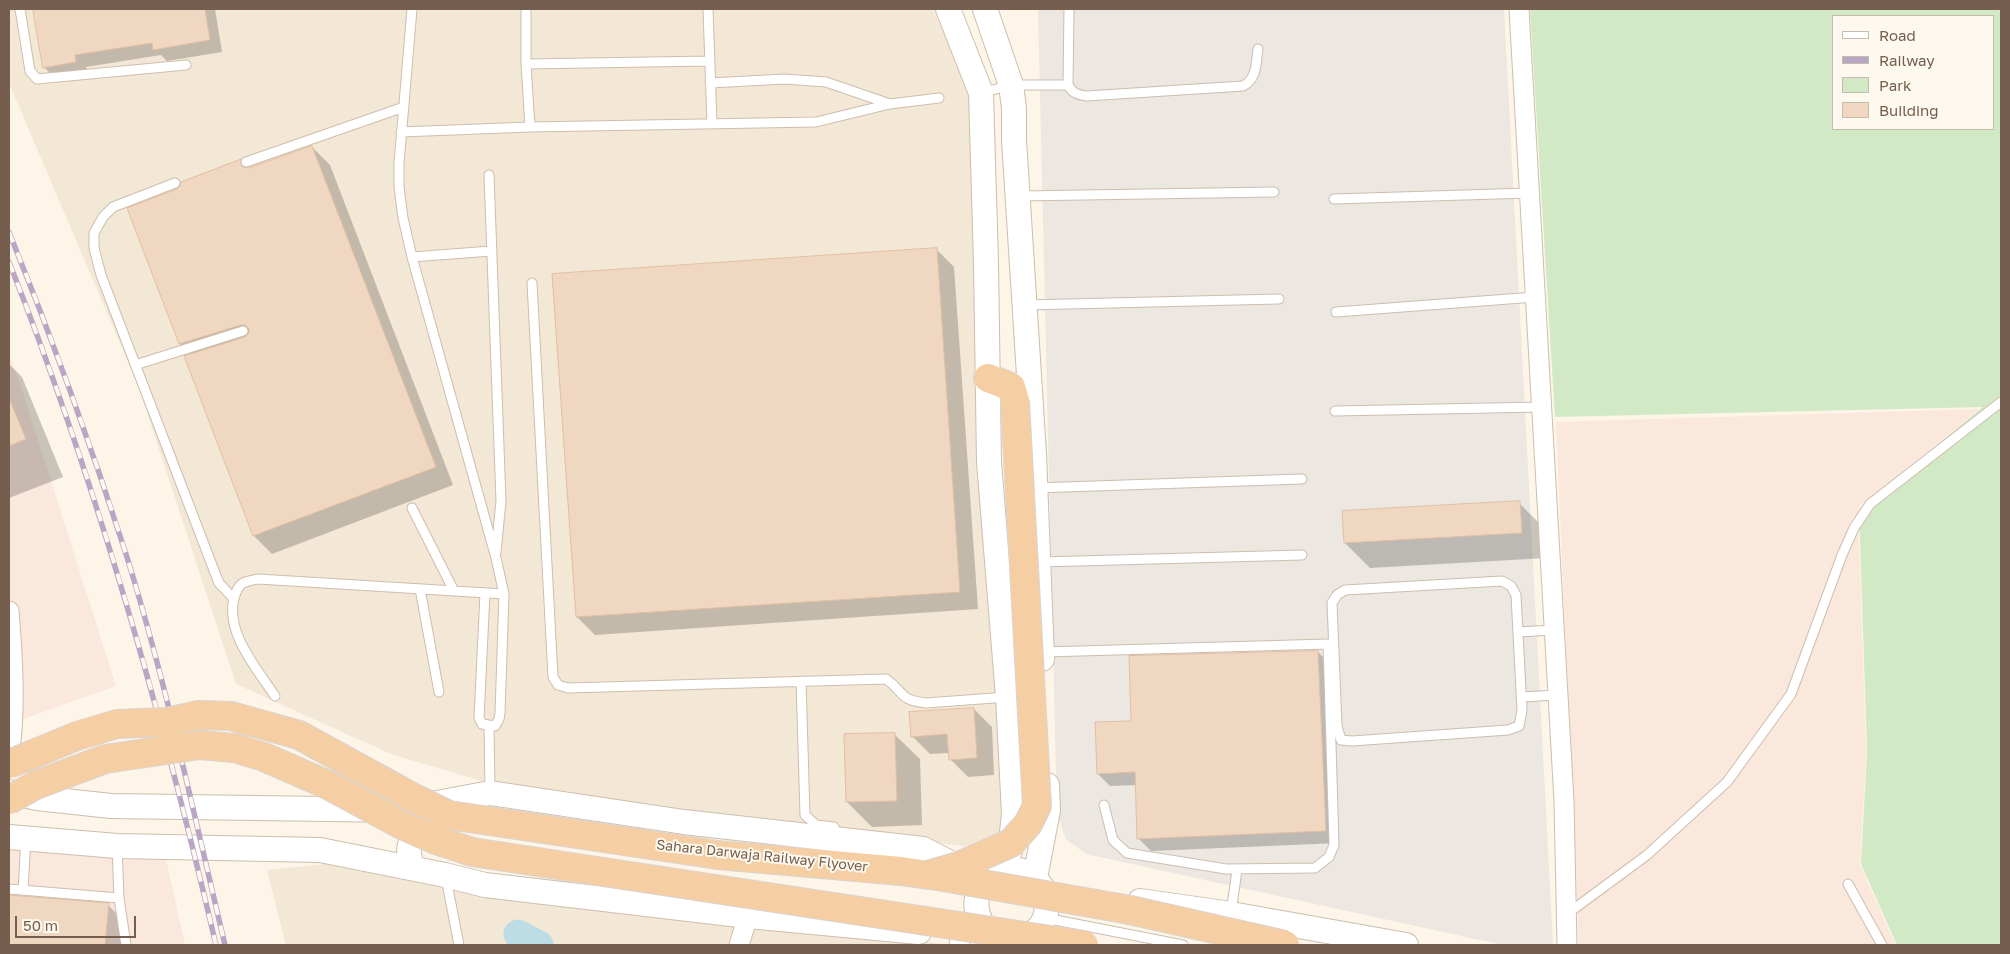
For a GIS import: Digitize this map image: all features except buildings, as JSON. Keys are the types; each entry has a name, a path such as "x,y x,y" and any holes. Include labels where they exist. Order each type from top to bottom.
{"highway":[{"path":"920,854 959,866 1012,843 1028,824 1037,806 1015,401 1011,387 988,378"},
{"name":"Sahara Darwaja Railway Flyover","path":"9,764 77,736 117,724 167,722 199,715 230,716 299,735 404,792 450,814 718,855 901,871 920,854 1130,910 1285,945"},
{"name":"Sahara Darwaja Railway Flyover","path":"9,776 122,739 156,733 167,722"},
{"path":"9,800 36,785 105,759 200,745 234,748 264,757 328,785 402,825 436,840 472,852 1084,945"}],"street":[{"path":"948,9 981,93 989,462 1008,697 1014,814 1012,843 1007,870"},
{"path":"985,9 1012,85 1014,108 1036,488 1048,810 1038,883"},
{"path":"1519,9 1564,801 1567,945"},
{"path":"9,611 13,663 9,758"},
{"path":"9,792 52,800 120,807 400,810 490,794 920,854 986,881"},
{"path":"412,868 408,845 439,803"},
{"path":"17,837 117,846 320,850 485,885 922,939 960,941 1007,940 1035,932 1045,918 1047,908 1046,897 1038,883 1026,873 1007,870 992,876 979,890 976,902 977,914 982,925 1007,940"},
{"path":"1038,883 1406,945"},
{"path":"739,945 748,916"}],"lane":[{"path":"20,9 30,71 37,79 186,65"},
{"path":"412,9 401,132 399,187 403,218 412,256 496,558 504,594 500,713 495,726 482,724 479,718 485,593"},
{"path":"526,9 526,64 530,127"},
{"path":"708,9 712,124"},
{"path":"1069,9 1068,85 1070,91 1087,96 1243,86 1250,82 1255,72 1258,49"},
{"path":"526,64 710,61"},
{"path":"710,83 786,79 826,82 890,104"},
{"path":"981,93 1012,85 1068,85"},
{"path":"401,132 530,127 816,122 890,104 939,98"},
{"path":"246,162 404,107"},
{"path":"489,175 500,501 496,558"},
{"path":"176,184 113,208 103,217 94,233 94,248 101,275 215,573 219,583 234,599"},
{"path":"1018,196 1274,192"},
{"path":"1334,199 1530,194"},
{"path":"412,256 491,251"},
{"path":"532,284 553,676 558,685 568,688 886,679 906,699 926,703 1008,697"},
{"path":"1336,312 1535,298"},
{"path":"1025,305 1279,299"},
{"path":"136,365 243,331"},
{"path":"1567,914 1647,855 1727,782 1791,694 1842,555 1854,528 1870,504 2001,402"},
{"path":"1335,411 1541,407"},
{"path":"1036,488 1302,479"},
{"path":"412,508 454,591"},
{"path":"1038,562 1302,556"},
{"path":"275,696 248,657 235,629 232,613 234,599 237,588 244,582 258,579 504,594"},
{"path":"1502,581 1512,586 1516,594 1518,632 1522,710 1519,726 1508,730 1352,741 1341,740 1337,726 1332,603 1337,595 1345,590 1502,581"},
{"path":"420,589 439,692"},
{"path":"1518,632 1554,630"},
{"path":"1042,652 1328,644 1334,845 1329,857 1314,868 1237,870 1127,852 1113,840 1104,805"},
{"path":"801,681 805,814 816,825 843,829"},
{"path":"1521,697 1558,695"},
{"path":"489,726 490,794"},
{"path":"17,837 23,890"},
{"path":"117,846 119,898 126,945"},
{"path":"1231,914 1237,870"},
{"path":"445,875 459,945"},
{"path":"1848,884 1882,945"},
{"path":"9,889 119,898"},
{"path":"1045,918 1184,945"}],"shaded area":[{"path":"9,9 933,9 973,96 1007,832 989,841 963,846 495,785 391,754 236,684 139,388 9,83"},
{"path":"1038,9 1504,9 1553,945 1503,945 1086,854 1066,839 1057,815"},
{"path":"9,355 21,386 116,686 9,724"},
{"path":"1980,409 1858,508 1866,753 1860,865 1896,945 1579,945 1556,422"},
{"path":"9,839 164,850 185,945 9,945"},
{"path":"326,864 476,895 955,945 286,945 267,870"}],"green space":[{"path":"1530,9 2001,9 2001,945 1897,945 1861,864 1867,752 1859,509 1983,407 1555,417"}],"waterway":[{"path":"518,934 539,945"}],"railway":[{"path":"9,232 41,312 126,554 167,700 225,945"},
{"path":"9,262 41,346 99,514 150,685 216,945"}]}
